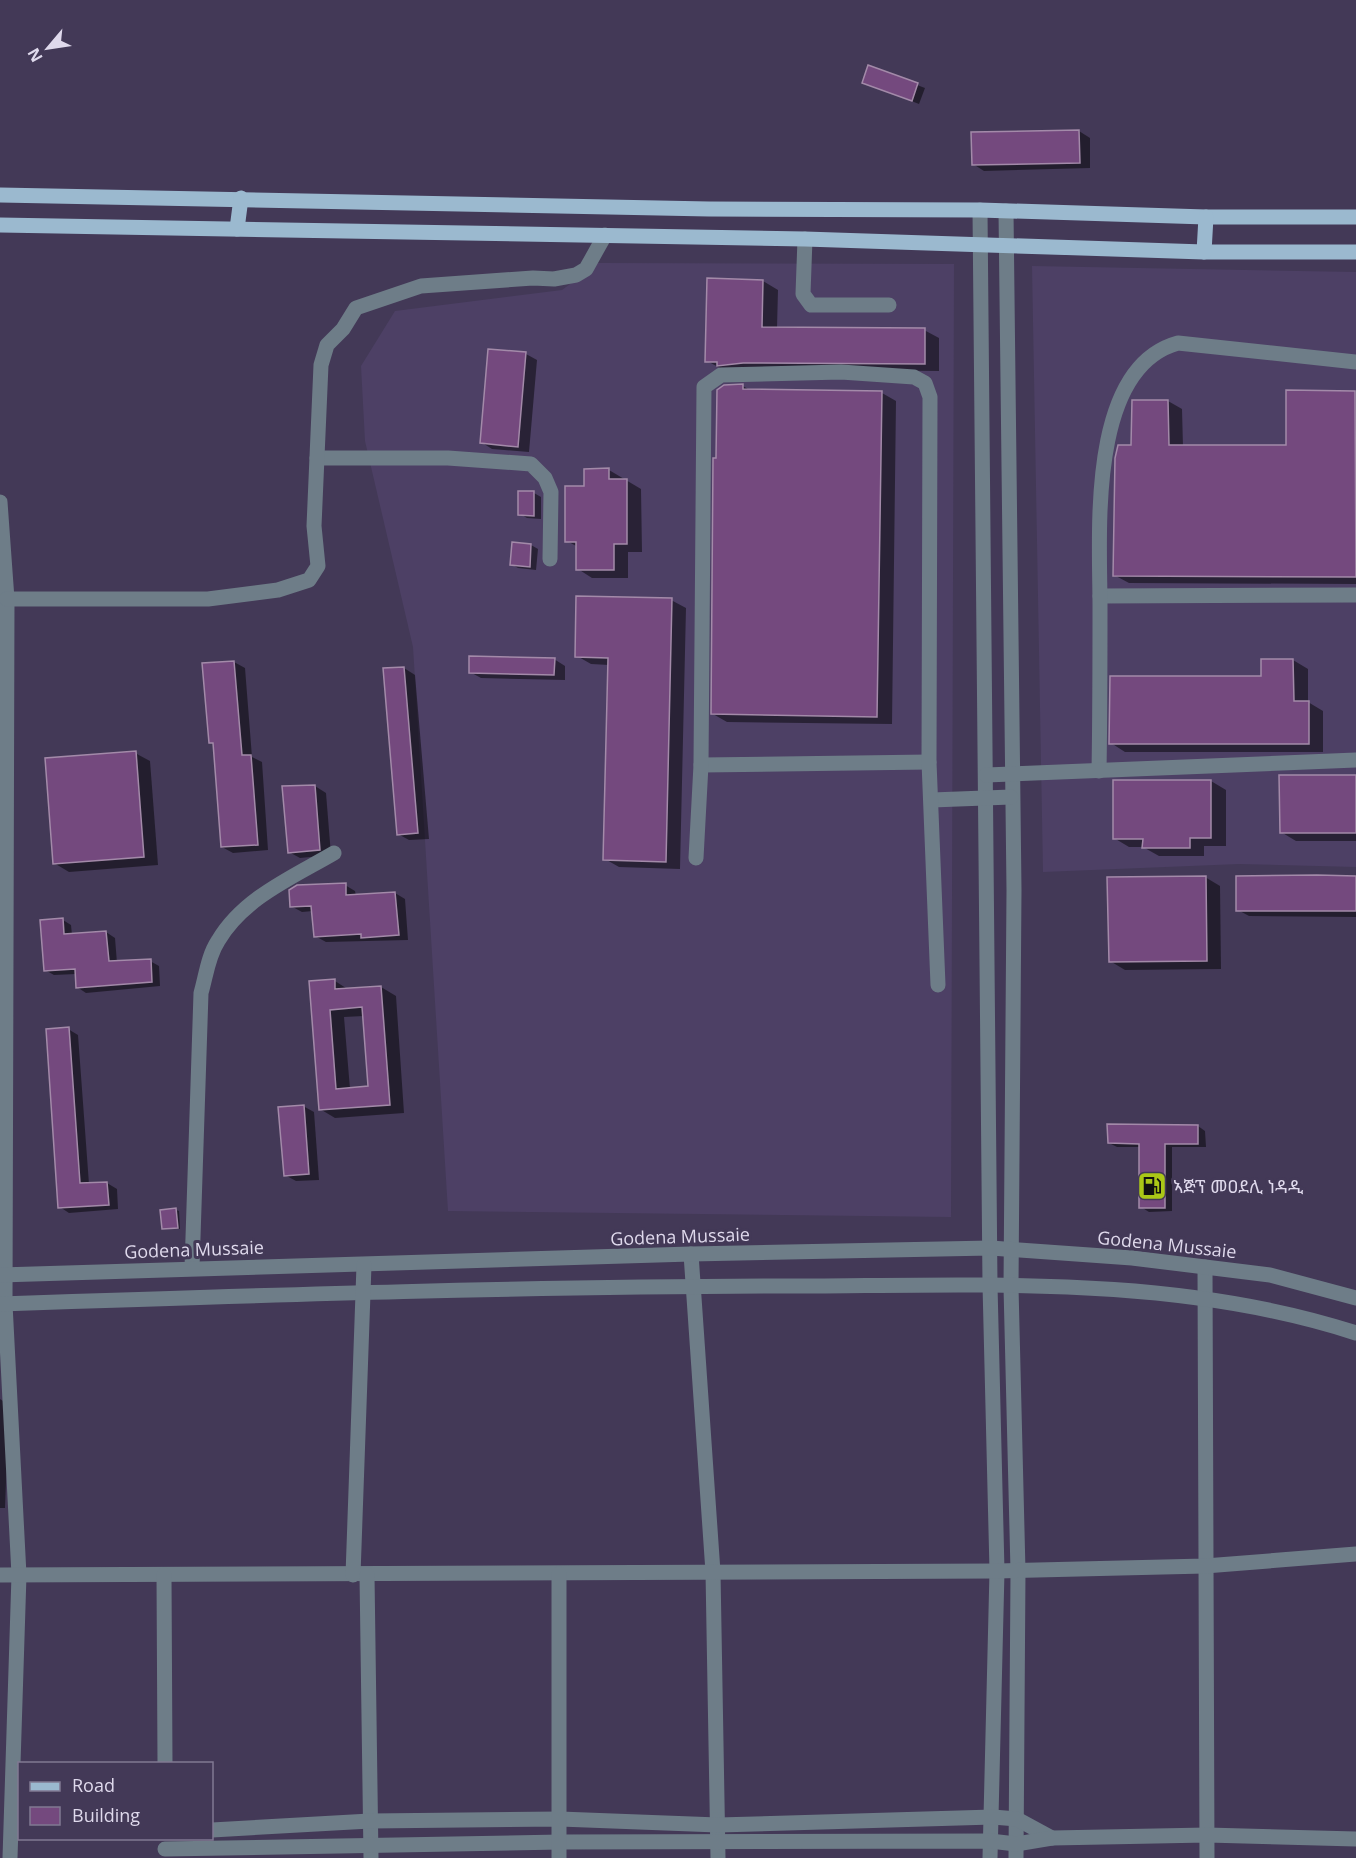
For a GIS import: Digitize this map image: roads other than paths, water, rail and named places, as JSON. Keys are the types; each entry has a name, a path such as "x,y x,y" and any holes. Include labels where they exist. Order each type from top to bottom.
{"main road":[{"path":"0,195 709,209 980,210 1206,217 1356,217"},
{"path":"237,229 241,198"},
{"path":"707,237 709,209"},
{"path":"1204,252 1206,217"},
{"path":"0,225 805,239 1204,252 1356,252"}],"street":[{"path":"980,210 992,1248 990,1285 997,1571 993,1817 990,1858"},
{"path":"1006,211 1010,775 1014,890 1011,1287 1018,1570 1016,1851"},
{"path":"7,599 208,599 278,590 309,580 318,566 314,526 321,365 327,345 343,329 357,308 426,285 554,279 576,275 586,269 604,235"},
{"path":"805,239 803,294 807,302 811,305 889,305"},
{"path":"1099,771 1101,473 1112,423 1131,381 1142,366 1165,346 1186,342 1356,362"},
{"path":"696,858 701,765 704,387 721,375 841,372 914,377 925,383 930,397 929,762 938,985"},
{"path":"317,458 448,458 531,464 545,478 551,492 550,559"},
{"path":"0,502 7,599 3,1304 19,1575 10,1858"},
{"path":"1100,596 1356,595"},
{"path":"986,775 1356,760"},
{"path":"701,765 929,762"},
{"path":"932,800 1011,797"},
{"path":"192,1268 201,993 211,956 233,919 260,896 334,853"},
{"name":"Godena Mussaie","path":"4,1275 691,1254 992,1248 1132,1258 1270,1275 1356,1298"},
{"path":"691,1254 713,1572 718,1851"},
{"path":"364,1265 360,1575 370,1851"},
{"path":"1205,1267 1207,1858"},
{"path":"3,1304 693,1286 990,1285 1122,1291 1204,1300 1323,1322 1356,1333"},
{"path":"0,1575 997,1571 1205,1566 1356,1554"},
{"path":"559,1574 561,1842 559,1858"},
{"path":"164,1575 165,1762"},
{"path":"213,1830 370,1821 560,1820 718,1826 993,1817 1017,1819 1052,1838"},
{"path":"846,1843 847,1822"},
{"path":"165,1848 370,1851 561,1842 718,1851 846,1843 990,1841 1016,1851 1052,1838 1207,1835 1356,1839"}],"place":[{"name":"ኣጅፕ መዐደሊ ነዳዲ","path":"1152,1186"}]}
